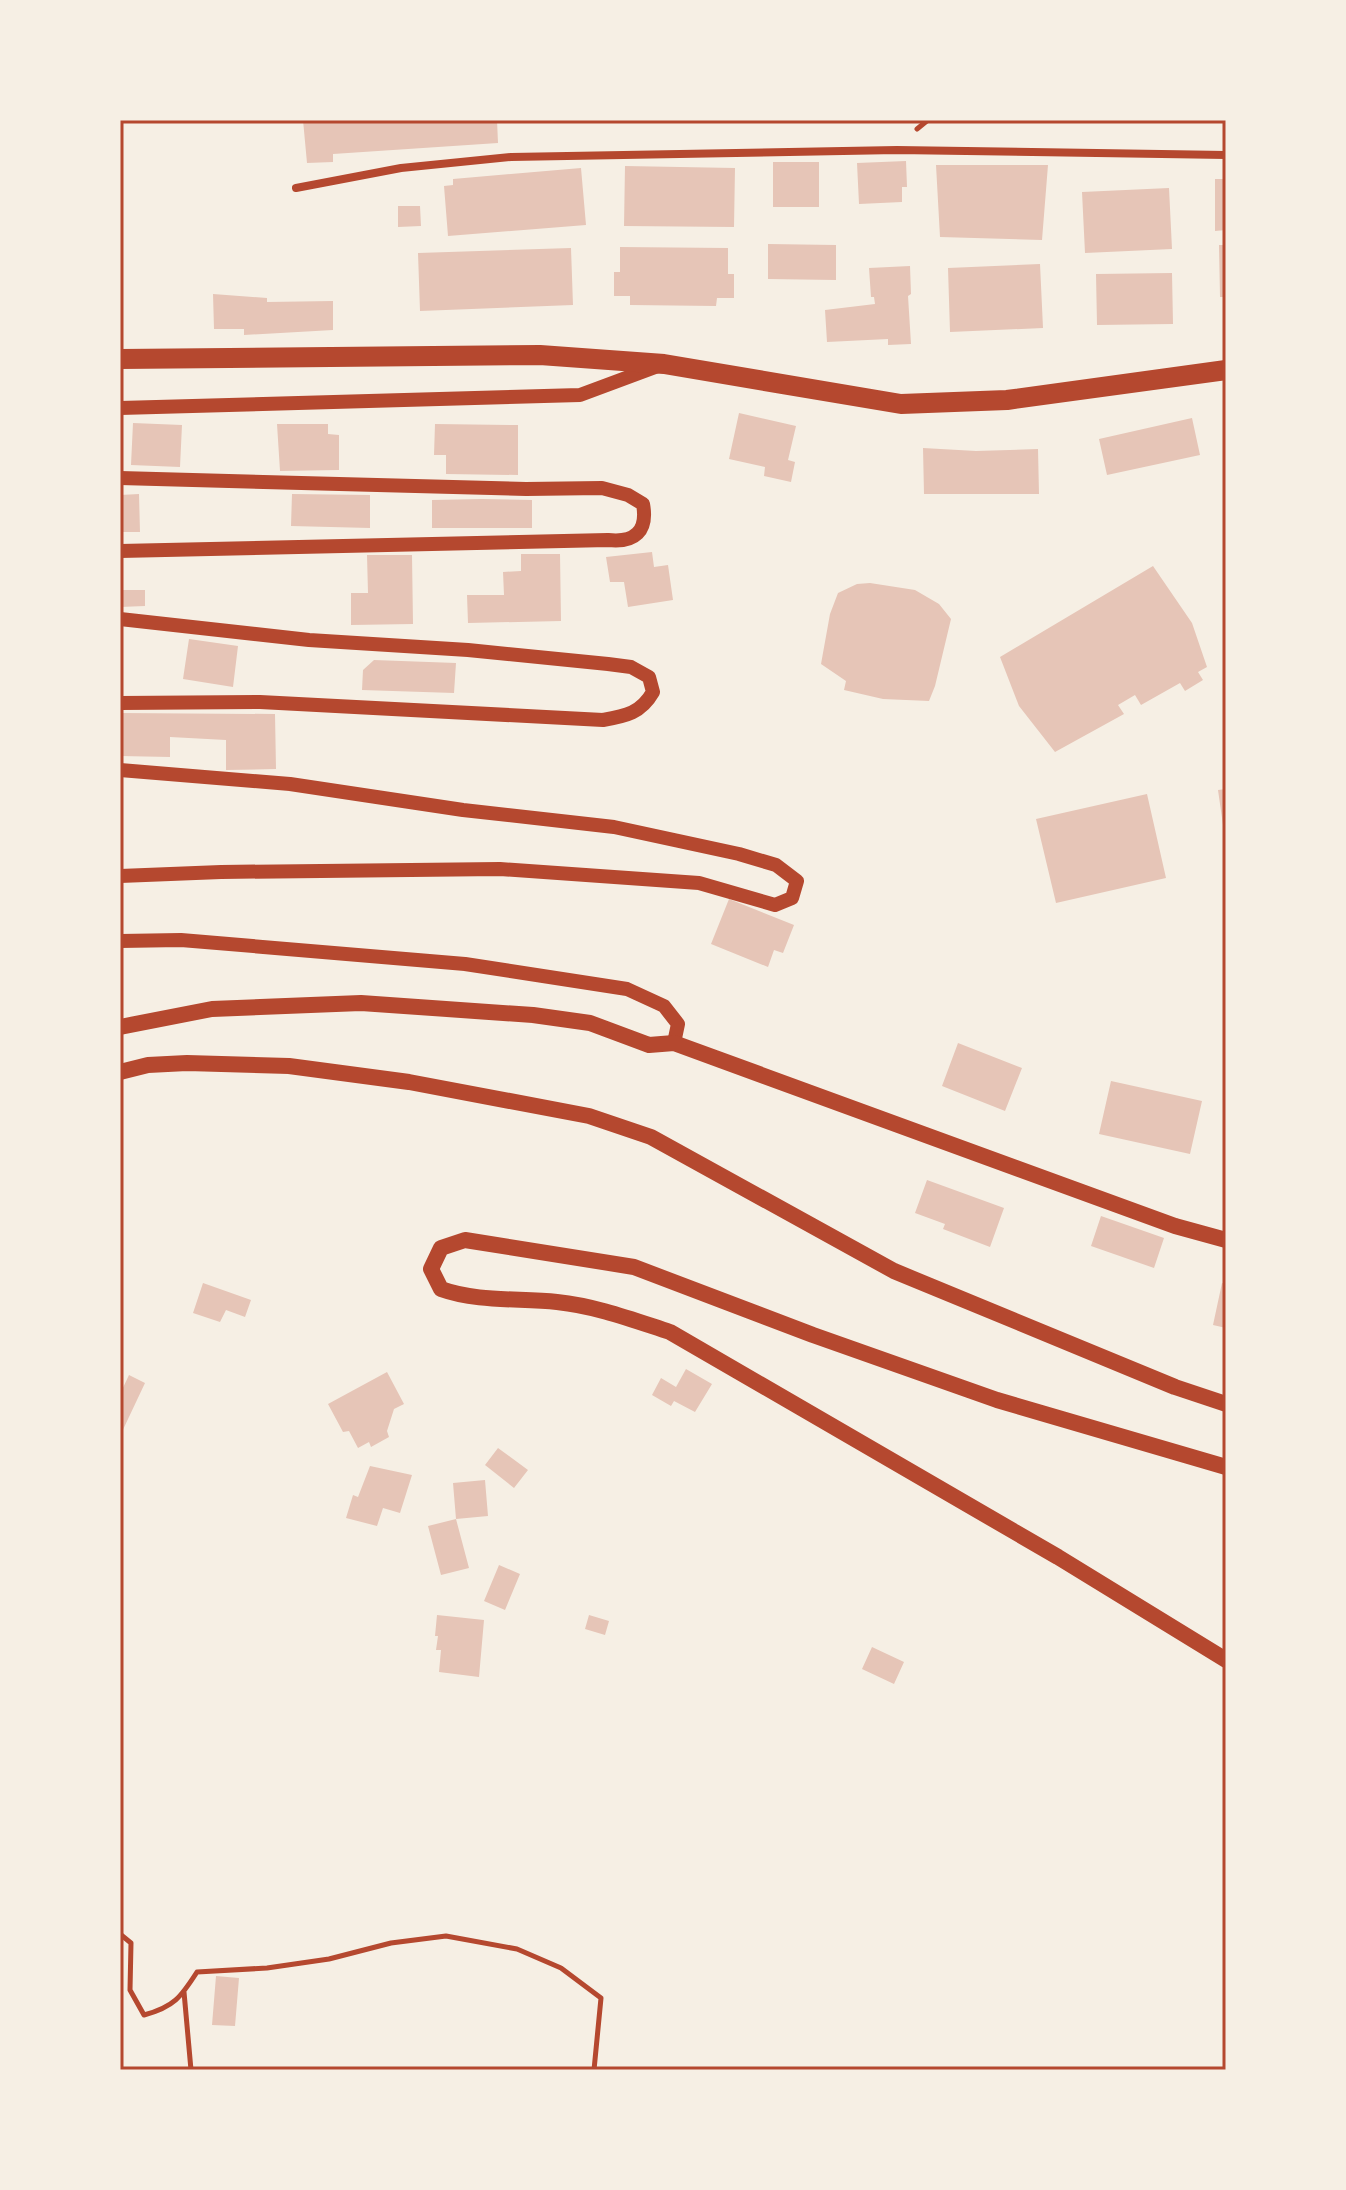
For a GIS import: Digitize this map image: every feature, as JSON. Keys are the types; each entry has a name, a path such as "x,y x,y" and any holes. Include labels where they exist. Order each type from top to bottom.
{"main road":[{"path":"120,359 540,355 664,364 901,404 1007,400 1226,370"},
{"path":"120,1027 212,1009 361,1003 533,1015 590,1023 649,1045 674,1043 1175,1226 1226,1240"},
{"path":"120,1072 148,1065 187,1063 289,1066 409,1082 589,1116 651,1137 894,1271 1175,1387 1226,1404"},
{"path":"1226,1467 997,1400 634,1267 465,1240 441,1248 431,1269 441,1289 458,1295 559,1302 603,1310 670,1332 1044,1549 1226,1660"}],"street":[{"path":"296,188 401,168 511,157 897,150 1226,155"},
{"path":"120,408 580,395 664,364"},
{"path":"120,478 526,489 602,488 628,495 643,504 645,518 639,534 624,542 120,551"},
{"path":"120,619 309,640 468,650 631,667 649,677 653,692 645,707 629,715 603,720 260,702 120,703"},
{"path":"120,770 290,784 463,810 614,827 776,865 797,881 792,898 775,905 699,883 500,869 120,876"},
{"path":"120,941 196,941 465,964 627,989 664,1006 678,1024 674,1043"}],"path":[{"path":"120,1934 131,1943 130,1990 144,2015 168,2009 197,1972 267,1968 329,1959 391,1943 446,1936 517,1949 561,1968 601,1998 594,2070"},
{"path":"184,1992 191,2070"}],"building":[{"path":"303,120 497,120 498,143 333,154 333,162 307,163"},
{"path":"906,161 907,187 902,187 902,202 859,204 857,163"},
{"path":"773,162 819,162 819,207 773,207"},
{"path":"936,165 1048,165 1042,240 940,237"},
{"path":"625,166 735,168 734,227 624,226"},
{"path":"581,168 586,225 448,236 444,186 453,185 453,179"},
{"path":"1215,179 1226,179 1226,230 1215,231"},
{"path":"1169,188 1172,249 1085,253 1082,192"},
{"path":"398,206 420,206 421,226 398,227"},
{"path":"768,244 836,245 836,280 768,279"},
{"path":"1219,245 1226,245 1226,297 1220,297"},
{"path":"620,247 728,248 728,274 734,274 734,298 717,298 716,306 630,305 630,296 614,296 614,272 620,272"},
{"path":"571,248 573,305 420,311 418,253"},
{"path":"1040,264 1043,328 950,332 948,268"},
{"path":"910,266 911,344 888,345 888,339 827,342 825,310 875,304 874,297 871,297 869,268"},
{"path":"1172,273 1173,324 1097,325 1096,274"},
{"path":"213,294 267,298 267,302 333,301 333,330 244,335 244,329 214,329"},
{"path":"739,413 796,426 788,460 795,462 791,482 764,476 765,467 729,459"},
{"path":"1192,418 1200,455 1107,475 1099,439"},
{"path":"133,423 182,425 180,467 131,465"},
{"path":"277,424 328,424 328,434 339,435 339,470 280,471"},
{"path":"435,424 518,425 518,475 446,474 446,455 434,455"},
{"path":"923,448 976,451 1038,449 1039,494 924,494"},
{"path":"139,494 140,532 120,532 120,495"},
{"path":"292,494 370,495 370,528 291,526"},
{"path":"432,500 532,500 532,528 432,528"},
{"path":"652,552 654,567 668,565 673,600 628,607 624,582 610,582 606,557"},
{"path":"521,554 560,554 561,621 468,623 467,595 504,595 503,572 521,571"},
{"path":"367,555 412,555 413,624 351,625 351,593 368,593"},
{"path":"1153,566 1192,623 1207,667 1198,672 1203,680 1185,691 1180,683 1141,705 1135,695 1118,705 1124,714 1055,752 1019,706 1000,657"},
{"path":"857,584 915,590 939,604 951,619 929,701 883,699 844,690 846,681 821,664 830,614 838,593"},
{"path":"120,590 145,590 145,606 120,607"},
{"path":"189,639 238,646 233,687 183,679"},
{"path":"374,660 456,663 454,693 362,690 363,670"},
{"path":"120,713 275,714 276,769 226,770 226,740 170,737 170,757 120,756"},
{"path":"1226,789 1226,832 1224,832 1218,790"},
{"path":"1147,794 1166,878 1056,903 1036,819"},
{"path":"729,899 794,925 783,953 774,950 768,967 711,944"},
{"path":"958,1043 1022,1068 1005,1111 942,1086"},
{"path":"1111,1081 1202,1101 1190,1154 1099,1134"},
{"path":"927,1180 1004,1208 990,1247 943,1229 945,1224 915,1213"},
{"path":"1101,1216 1164,1238 1154,1268 1091,1246"},
{"path":"203,1283 251,1300 245,1317 226,1310 220,1322 193,1313"},
{"path":"1222,1283 1226,1284 1226,1328 1213,1325"},
{"path":"686,1369 712,1384 695,1412 674,1401 671,1406 652,1395 661,1378 676,1387"},
{"path":"387,1372 404,1404 394,1409 387,1431 389,1437 371,1447 369,1442 358,1448 349,1431 343,1432 328,1404"},
{"path":"129,1375 145,1383 120,1436 120,1394"},
{"path":"498,1448 528,1470 514,1488 485,1465"},
{"path":"370,1466 412,1475 400,1513 383,1508 377,1526 346,1518 353,1495 358,1497"},
{"path":"485,1480 488,1516 456,1519 453,1483"},
{"path":"456,1519 469,1568 441,1575 428,1526"},
{"path":"499,1565 520,1574 505,1610 484,1601"},
{"path":"437,1615 484,1620 479,1677 439,1672 441,1650 436,1650"},
{"path":"589,1615 609,1621 605,1635 585,1629"},
{"path":"872,1647 904,1662 894,1684 862,1669"},
{"path":"216,1976 239,1978 235,2026 212,2025"}]}
